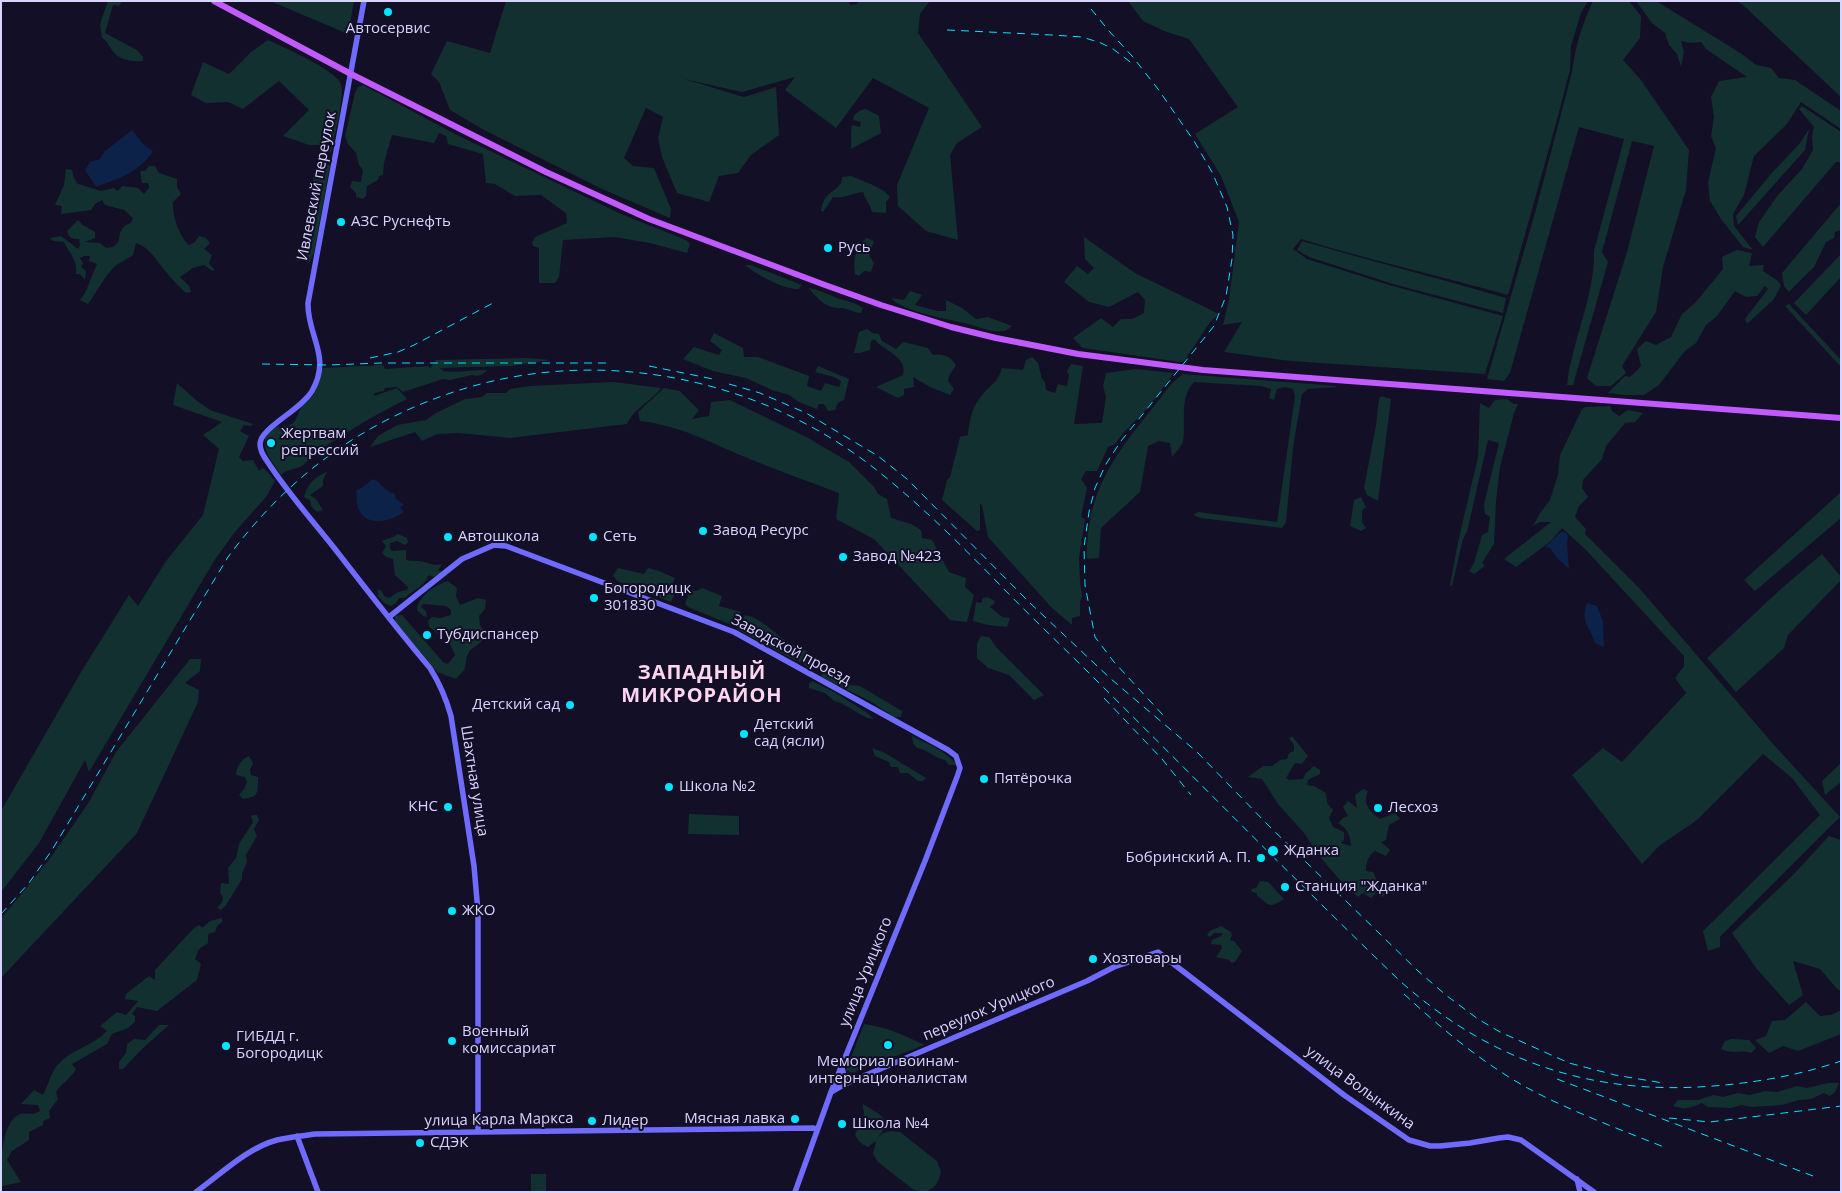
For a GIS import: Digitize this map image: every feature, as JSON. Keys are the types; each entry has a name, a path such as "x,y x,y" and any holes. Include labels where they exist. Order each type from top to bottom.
{"main road":[{"path":"214,1 350,74 546,172 649,219 881,305 996,338 1078,354 1204,370 1841,418"}],"street":[{"name":"Ивлевский переулок","path":"288,488 267,461 260,445 262,436 268,429 304,402 312,392 318,378 319,353 312,329 308,303 364,1"},
{"name":"Шахтная улица","path":"288,488 438,680 444,691 451,716 471,840 478,902 478,1132"},
{"name":"Заводской проезд","path":"389,617 462,559 494,545 506,546 734,632 948,750 959,762"},
{"name":"улица Урицкого","path":"795,1192 831,1092 939,825 960,768 959,762"},
{"name":"переулок Урицкого","path":"831,1092 1114,968 1158,952"},
{"name":"улица Волынкина","path":"1158,952 1344,1095 1409,1140 1424,1145 1440,1146 1470,1144 1499,1138 1515,1138 1530,1145 1593,1192"},
{"path":"842,1068 844,1076 848,1079 857,1079"},
{"name":"улица Карла Маркса","path":"196,1192 253,1150 276,1140 298,1136 814,1128 817,1130"},
{"path":"298,1136 318,1192"},
{"path":"1577,1180 1580,1192"}],"green space":[{"path":"108,1 122,1 119,6 113,5 105,33 137,50 143,57 143,61 133,61 116,55 102,38 100,24"},
{"path":"270,1 354,1 348,34"},
{"path":"506,1 849,1 850,5 857,4 859,1 930,1 920,14 918,33 982,127 957,143 950,155 958,240 926,231 898,206 897,185 929,108 873,78 836,128 785,90 795,77 742,92 684,79 744,97 776,87 779,135 751,155 738,173 719,176 709,202 677,193 662,157 658,138 663,117 646,108 624,158 633,166 654,168 671,209 670,218 602,189 484,130 450,110 439,82 431,74 447,41 490,53"},
{"path":"1128,1 1588,1 1581,13 1571,46 1570,70 1508,295 1301,239 1293,249 1307,259 1389,285 1503,316 1485,374 1290,361 1224,352 1242,322 1223,325 1229,299 1239,222 1221,176 1195,134 1238,107 1189,39 1164,31 1143,21"},
{"path":"1593,1 1629,1 1641,16 1640,38 1623,60 1641,80 1689,150 1686,190 1663,267 1656,312 1622,366 1626,373 1611,386 1596,386 1587,378 1627,252 1654,146 1632,141 1602,252 1608,262 1573,385 1567,385 1573,351 1591,285 1594,251 1624,139 1579,127 1510,373 1504,381 1487,379 1535,213 1572,72 1577,44"},
{"path":"1636,1 1656,1 1742,54 1756,65 1771,68 1779,78 1795,80 1841,111 1841,129 1801,102 1787,124 1754,156 1744,195 1733,214 1734,226 1753,250 1743,247 1721,219 1710,201 1708,182 1716,148 1711,136 1714,117 1711,97 1719,81 1747,77 1706,49 1701,42 1690,43 1681,41 1684,52 1681,67 1677,54 1669,45 1665,33 1652,23"},
{"path":"1737,1 1841,1 1841,97 1744,6"},
{"path":"268,40 330,72 341,84 342,98 331,153 319,145 309,145 283,136 309,110 279,81 243,109 228,102 206,103 191,95 203,62 229,74 251,52"},
{"path":"363,85 459,136 621,214 686,240 690,244 687,253 650,243 614,237 563,240 559,277 555,283 539,283 539,248 533,246 532,242 535,237 567,223 566,213 541,195 515,196 495,184 486,183 483,154 448,144 446,136 439,133 434,143 392,135 384,163 383,175 367,186 366,196 363,199 356,197 356,193 350,187 352,181 361,182 363,170 359,165 356,153 348,144 345,136 355,93 358,87"},
{"path":"1802,106 1841,132 1841,162 1836,162 1763,247 1755,237 1759,222 1778,195 1802,169 1813,150 1812,137 1814,127 1799,109"},
{"path":"866,109 879,116 881,133 851,149 852,125 860,127 861,122 853,120 854,115"},
{"path":"1809,129 1805,150 1738,225 1736,216 1800,143"},
{"path":"325,161 330,166 314,253 309,263 302,260 295,261 300,255 306,240 308,213 314,209 314,204 309,201 314,184 314,172"},
{"path":"149,166 155,166 159,173 177,179 177,187 181,194 173,202 173,207 179,231 189,245 195,242 199,236 206,238 210,243 204,249 212,255 209,263 215,271 204,265 193,268 180,277 189,286 191,292 186,293 150,252 136,243 133,255 115,266 88,304 80,300 85,293 97,264 89,261 90,256 80,258 83,263 81,267 86,271 85,280 80,274 76,274 74,261 64,242 53,241 50,238 61,236 78,249 80,245 79,239 71,238 67,231 78,220 95,232 95,238 85,242 100,243 106,248 113,247 119,241 122,230 131,223 133,218 124,210 105,205 102,200 95,204 91,210 61,214 62,206 55,205 64,185 66,169 72,170 78,184 101,191 114,188 118,191 122,186 138,188 144,194 149,188 148,183 142,183 140,171 145,171"},
{"path":"851,176 873,185 890,197 886,202 886,213 872,212 863,192 833,197 823,212 821,211 825,199 841,184 842,177"},
{"path":"1841,203 1841,230 1835,232 1834,238 1826,242 1814,267 1789,292 1784,286 1782,273"},
{"path":"1084,237 1135,273 1219,314 1211,321 1184,361 1180,362 1083,348 1073,338 1101,318 1113,327 1121,319 1132,319 1144,313 1145,300 1138,292 1109,307 1089,302 1064,282 1077,266 1088,274 1094,268 1085,259"},
{"path":"867,238 874,241 869,255 874,263 871,272 864,271 859,276 855,274 854,264 857,249"},
{"path":"1302,241 1506,298 1503,313 1393,284 1309,257 1297,250"},
{"path":"1737,250 1752,253 1749,266 1764,265 1763,271 1778,281 1781,286 1773,300 1747,324 1745,319 1768,289 1765,286 1757,296 1746,297 1735,291 1717,316 1706,325 1696,343 1685,351 1659,385 1644,395 1608,393 1625,376 1630,377 1641,366 1637,349 1646,341 1656,345 1671,337 1682,314 1695,303 1723,269 1722,257"},
{"path":"1841,254 1841,277 1806,315 1794,303"},
{"path":"745,265 751,265 802,285 798,289 785,287 763,277"},
{"path":"809,288 856,304 863,308 861,313 829,306 818,299"},
{"path":"910,291 922,295 915,305 937,311 946,311 946,300 962,308 976,319 988,317 1012,326 1002,331 986,330 914,311 891,298 904,300"},
{"path":"1789,304 1841,360 1841,367 1785,306"},
{"path":"867,329 879,334 882,341 896,349 903,342 928,348 933,355 940,354 952,359 956,365 948,381 954,389 950,395 930,387 913,377 914,387 904,389 904,395 898,398 876,387 903,375 904,369 899,359 874,339 871,341 870,350 854,353 859,332"},
{"path":"714,333 743,348 744,357 758,357 809,376 807,386 821,391 825,383 839,387 841,381 815,372 818,366 849,379 844,400 838,403 835,410 828,411 824,404 819,404 817,409 799,402 789,395 772,390 746,378 713,371 683,359 694,347 719,355 722,350 710,341"},
{"path":"1032,357 1038,363 1046,390 1055,393 1058,384 1067,386 1069,375 1067,371 1071,364 1083,366 1074,424 1102,423 1106,397 1103,386 1106,373 1135,369 1174,373 1155,399 1115,444 1108,447 1097,471 1086,471 1081,479 1087,488 1081,517 1085,519 1079,558 1082,596 1080,616 1072,618 1072,625 1052,608 988,537 982,505 980,504 980,530 977,531 942,500 960,437 968,435 971,418 977,403 997,380 1002,368 1023,370 1026,360"},
{"path":"528,358 550,360 512,366 439,368 442,371 448,372 487,370 480,375 450,380 443,379 403,392 397,387 385,388 384,391 374,393 374,396 397,388 407,399 338,438 316,453 302,466 286,471 281,475 266,450 265,437 269,431 276,427 288,426 294,422 301,408 314,394 323,368 383,365 385,369 428,366 430,368 436,360"},
{"path":"1183,374 1337,387 1308,389 1302,394 1293,448 1286,522 1282,528 1201,518 1193,515 1198,512 1277,522 1295,396 1293,389 1285,387 1277,389 1274,400 1269,398 1271,389 1261,386 1194,382 1186,395 1184,434 1181,445 1172,457 1170,443 1159,441 1148,446 1140,492 1101,528 1099,558 1087,559 1089,531 1094,506 1112,463 1172,383"},
{"path":"614,382 661,388 638,409 627,424 510,438 459,433 437,434 422,441 415,432 370,447 378,436 397,425 426,420 465,399 482,397 487,393 506,393 510,389 530,386"},
{"path":"177,383 210,410 253,424 251,426 244,425 240,431 249,436 239,457 243,461 253,460 259,471 264,468 275,481 266,497 234,533 214,561 89,772 85,760 39,843 1,892 1,811 81,672 129,595 138,606 166,561 203,515 219,449 203,435 222,422 173,405"},
{"path":"664,388 680,391 699,410 692,419 709,416 711,402 730,400 808,438 849,462 874,487 878,494 887,499 891,518 911,524 921,530 922,538 932,540 949,572 966,578 965,587 974,595 967,622 950,620 874,539 836,519 839,493 757,462 707,440 655,423 640,421 638,412"},
{"path":"1381,396 1391,399 1378,501 1367,495 1364,488"},
{"path":"1507,399 1514,404 1518,404 1500,467 1494,544 1482,563 1485,566 1474,574 1469,571 1474,563 1482,535 1488,532 1490,517 1485,514 1484,504 1499,443 1488,440 1467,532 1463,539 1452,586 1450,585 1458,542 1478,457 1480,403 1489,408 1495,400"},
{"path":"1610,406 1612,411 1619,416 1628,410 1643,413 1635,422 1625,423 1606,446 1602,459 1583,480 1582,488 1588,497 1579,506 1575,517 1586,529 1585,534 1640,589 1774,745 1840,817 1720,937 1720,947 1708,951 1703,931 1820,815 1792,778 1763,754 1697,820 1659,846 1642,864 1572,775 1603,748 1622,762 1686,693 1675,678 1684,666 1684,656 1585,549 1562,528 1551,541 1516,567 1504,559 1551,522 1540,522 1533,526 1550,500 1558,475 1560,455 1582,409 1585,407"},
{"path":"327,472 323,480 323,486 310,495 316,499 323,510 317,512 311,506 310,500 304,497 312,482"},
{"path":"1841,492 1841,518 1755,591 1744,580"},
{"path":"1361,497 1366,507 1362,510 1362,522 1366,528 1361,531 1350,526 1354,500"},
{"path":"398,534 407,538 408,542 405,545 397,541 390,543 392,551 406,550 406,560 422,561 434,565 442,564 438,570 443,572 433,577 429,575 422,585 405,598 399,598 391,606 384,603 378,596 378,589 382,591 384,596 389,598 398,592 407,590 408,587 395,575 393,559 386,557 382,553 386,546 382,541"},
{"path":"1822,554 1841,577 1841,580 1788,635 1784,648 1736,692 1707,658 1782,588"},
{"path":"618,568 644,574 648,568 675,578 672,585 677,589 671,602 617,581 613,575"},
{"path":"448,581 457,588 456,596 460,605 478,598 486,600 485,609 479,616 480,625 485,633 479,644 470,651 464,670 456,679 437,672 395,621 395,616 402,615 443,662 448,664 455,655 446,635 447,630 444,628 437,633 429,627 428,621 432,617 440,618 451,615 451,610 446,606 423,604 421,607 426,611 427,617 417,610 420,600 428,592"},
{"path":"702,588 722,596 719,606 741,612 734,626 688,607 685,604 690,591 697,591"},
{"path":"987,597 995,601 990,607 1002,617 1010,618 1007,627 973,621 976,602 981,603 983,598"},
{"path":"745,615 762,622 786,641 811,654 816,661 812,667 807,667 801,662 737,629"},
{"path":"981,636 989,637 997,648 1044,695 1034,700 1009,675 988,668 977,658 977,643"},
{"path":"190,659 201,659 200,671 185,683 199,690 198,702 137,833 1,978 1,919 49,860 89,802 116,752"},
{"path":"822,674 827,674 849,685 860,686 902,711 901,717 894,717 870,701 821,677"},
{"path":"812,681 834,692 874,719 867,718 834,701 825,693 809,688 809,684"},
{"path":"912,736 942,752 957,765 949,765 945,760 917,748 913,743"},
{"path":"1292,736 1308,756 1302,764 1295,763 1286,778 1289,780 1303,779 1305,774 1314,766 1320,770 1320,774 1308,780 1307,785 1314,786 1326,793 1327,803 1333,810 1329,818 1333,827 1344,832 1344,839 1341,843 1351,846 1348,833 1338,823 1348,816 1343,807 1348,801 1357,808 1355,795 1363,789 1368,791 1366,796 1367,804 1376,816 1380,819 1395,813 1400,819 1389,825 1386,840 1381,842 1390,850 1386,856 1375,851 1367,862 1366,871 1373,872 1381,891 1396,888 1382,897 1376,893 1371,898 1363,893 1358,897 1346,887 1320,857 1304,833 1278,804 1262,779 1248,777 1263,766 1272,766 1280,760 1287,759 1289,753 1294,751 1294,745 1289,738"},
{"path":"872,748 885,753 926,778 923,781 918,781 908,773 900,773 898,767 891,767 889,762 875,756"},
{"path":"249,756 253,763 250,770 251,775 258,777 257,790 252,797 243,799 239,795 247,782 245,777 236,775 236,772 241,761"},
{"path":"1841,763 1841,782 1825,795 1822,781"},
{"path":"689,814 739,816 739,835 688,834"},
{"path":"257,815 259,820 254,829 257,836 246,855 247,862 242,879 221,910 217,908 222,902 223,897 220,893 221,883 229,884 228,868 236,858 239,844 253,822 251,816"},
{"path":"1829,836 1841,840 1841,990 1838,990 1820,969 1793,961 1803,995 1789,1005 1756,968 1732,933 1794,874"},
{"path":"1260,881 1268,882 1284,899 1269,905 1257,896 1257,893 1252,892 1251,889 1256,888"},
{"path":"222,918 222,922 217,926 215,932 208,934 208,943 199,949 195,959 201,964 197,980 157,1011 137,1007 132,1014 135,1016 135,1022 128,1028 112,1034 107,1044 72,1064 76,1069 56,1092 58,1099 49,1111 50,1118 43,1121 43,1125 29,1132 29,1140 12,1151 7,1160 21,1182 1,1185 3,1146 12,1120 18,1115 34,1114 40,1111 38,1105 21,1104 34,1090 43,1095 54,1070 61,1061 107,1031 100,1026 117,1012 126,1015 138,1001 125,999 126,994 149,976 155,980 155,970 193,929 199,925 202,928 210,921"},
{"path":"1221,926 1231,932 1230,940 1234,941 1242,951 1235,962 1232,963 1229,960 1216,957 1222,948 1221,945 1211,944 1212,940 1223,933 1214,933 1210,937 1207,935 1210,931"},
{"path":"1806,1002 1820,1016 1831,1015 1841,1010 1841,1034 1798,1051 1783,1046 1769,1053 1755,1040 1766,1036 1772,1021 1785,1020"},
{"path":"864,1024 895,1032 924,1045 852,1073 846,1070"},
{"path":"159,1025 169,1025 123,1069 119,1069 119,1062 126,1053 127,1044 134,1039 145,1040"},
{"path":"1731,1039 1749,1040 1756,1048 1751,1053 1730,1052 1721,1049 1725,1041"},
{"path":"1828,1083 1839,1083 1835,1092 1830,1096 1824,1093 1811,1099 1782,1105 1752,1107 1741,1105 1731,1108 1708,1107 1702,1103 1688,1108 1673,1106 1678,1100 1698,1100 1713,1095 1723,1097 1738,1093 1750,1095 1765,1091 1777,1092 1797,1086 1807,1088"},
{"path":"863,1104 886,1121 886,1127 877,1138 883,1133 891,1131 900,1132 937,1161 941,1172 935,1186 926,1192 914,1190 878,1162 873,1154 876,1141 868,1147 855,1134 863,1118"},
{"path":"531,1174 546,1174 546,1192 531,1192"}],"water":[{"path":"132,130 143,144 153,151 135,170 96,187 85,170 90,162 100,159 105,151"},
{"path":"373,479 395,494 395,498 404,505 400,507 404,512 393,518 380,521 374,521 363,516 357,506 356,490"},
{"path":"1561,532 1568,535 1569,569 1557,558 1550,548 1545,547"},
{"path":"1587,603 1597,606 1603,621 1604,647 1595,643 1586,624 1585,609"}],"railway":[{"path":"1091,9 1158,89 1194,141 1212,172 1227,207 1233,235 1232,259 1226,296 1214,326 1121,441 1106,464 1095,488 1089,512 1084,547 1085,585 1095,637 1114,662 1163,715"},
{"path":"947,30 1082,37 1113,49 1133,64"},
{"path":"370,358 398,352 414,345 493,303"},
{"path":"262,364 607,363"},
{"path":"649,366 713,379"},
{"path":"1,914 29,883 52,850 228,557 277,500 304,476 332,453 394,416 428,401 463,389 516,376 570,371 624,371 678,379 730,392 781,412 829,437 874,468 908,496 956,541 1401,982 1438,1012 1476,1036 1515,1056 1556,1071 1598,1081 1641,1086 1687,1087 1734,1084 1774,1078 1841,1061"},
{"path":"729,384 760,393 806,413 878,456 907,479 1030,603 1111,679 1197,752 1270,827 1418,971 1447,996 1478,1019 1500,1032 1569,1063 1615,1075 1663,1083"},
{"path":"1104,698 1162,759 1191,795"},
{"path":"1404,994 1466,1047 1517,1082 1566,1107 1664,1147"},
{"path":"1557,1079 1813,1176"},
{"path":"1669,1118 1710,1122 1841,1106"}],"place":[{"name":"Автосервис","path":"388,12"},
{"name":"АЗС Руснефть","path":"341,222"},
{"name":"Русь","path":"828,248"},
{"name":"Жертвам репрессий","path":"271,443"},
{"name":"Завод Ресурс","path":"703,531"},
{"name":"Автошкола","path":"448,537"},
{"name":"Сеть","path":"593,537"},
{"name":"Завод №423","path":"843,557"},
{"name":"Богородицк 301830","path":"594,598"},
{"name":"Тубдиспансер","path":"427,635"},
{"name":"Детский сад","path":"570,705"},
{"name":"Детский сад (ясли)","path":"744,734"},
{"name":"Пятёрочка","path":"984,779"},
{"name":"Школа №2","path":"669,787"},
{"name":"КНС","path":"448,807"},
{"name":"Лесхоз","path":"1378,808"},
{"name":"Жданка","path":"1273,851"},
{"name":"Бобринский А. П.","path":"1261,858"},
{"name":"Станция \"Жданка\"","path":"1285,887"},
{"name":"ЖКО","path":"452,911"},
{"name":"Хозтовары","path":"1093,959"},
{"name":"Военный комиссариат","path":"452,1041"},
{"name":"Мемориал воинам- интернационалистам","path":"888,1045"},
{"name":"ГИБДД г. Богородицк","path":"226,1046"},
{"name":"Мясная лавка","path":"795,1119"},
{"name":"Лидер","path":"592,1121"},
{"name":"Школа №4","path":"842,1124"},
{"name":"СДЭК","path":"420,1143"}],"district":[{"name":"ЗАПАДНЫЙ МИКРОРАЙОН","path":"702,684"}]}
